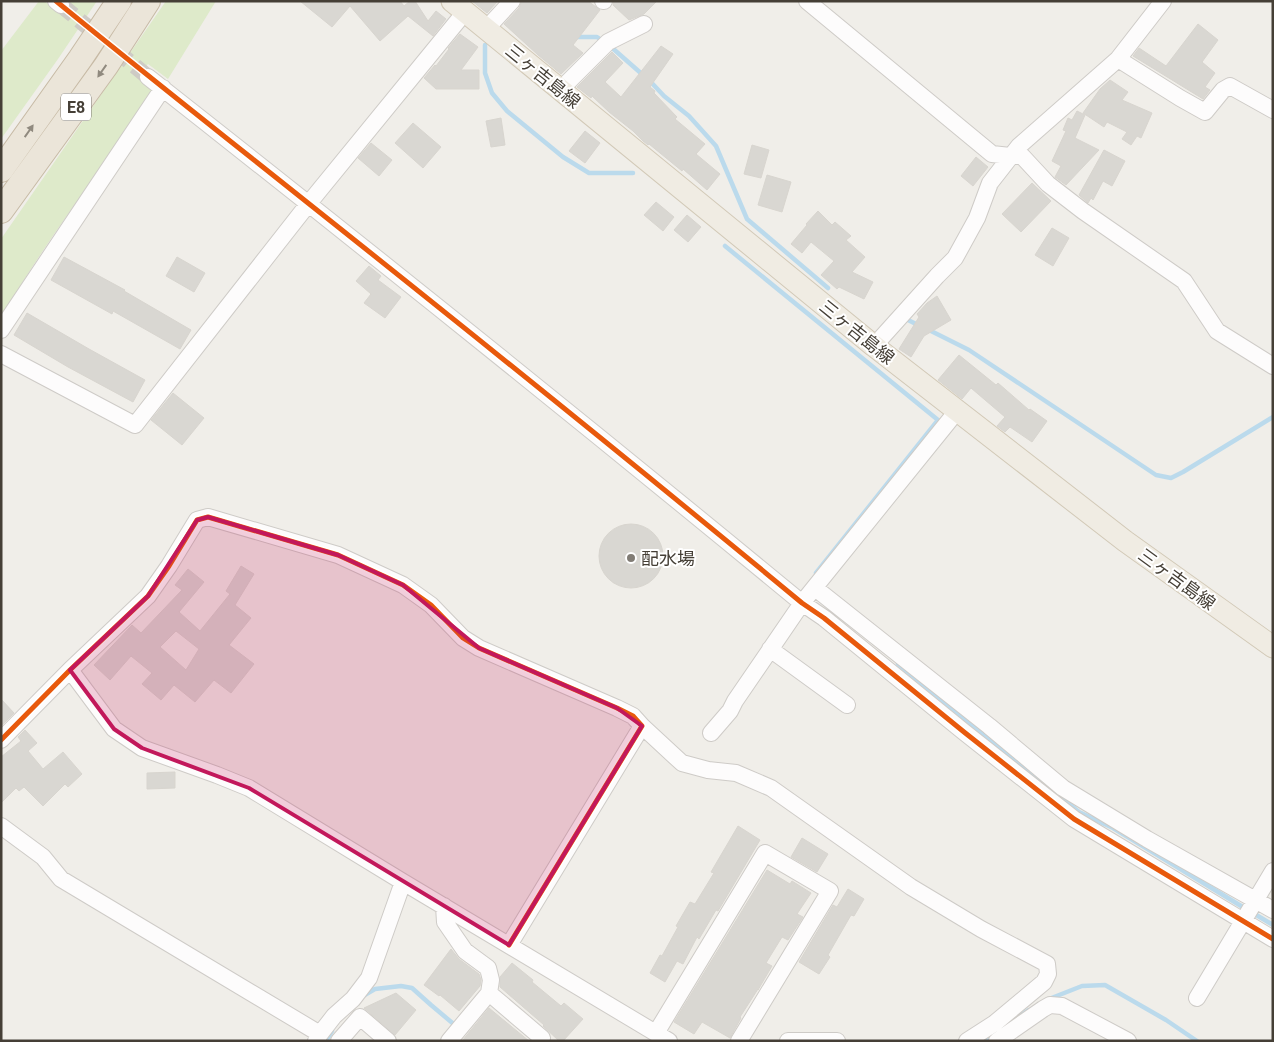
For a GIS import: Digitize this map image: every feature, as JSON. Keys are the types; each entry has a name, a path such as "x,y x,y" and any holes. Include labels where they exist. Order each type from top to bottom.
{"highway":[{"name":"E8","path":"1,170 80,59 118,1"},
{"name":"E8","path":"1,212 106,66 148,1"}],"main road":[{"name":"三ヶ吉島線","path":"459,6 874,346 1125,542 1273,647"}],"street":[{"path":"486,29 512,1"},
{"path":"807,1 992,154 1022,156 1048,184 1076,206 1184,281 1217,331 1273,366"},
{"path":"874,346 955,258 977,218 990,183 1010,156 1118,59 1163,1"},
{"path":"1,354 135,425 309,203 459,6"},
{"path":"560,90 608,42 644,24"},
{"path":"1118,59 1205,112 1222,90 1230,86 1273,110"},
{"path":"148,77 309,203 632,463 802,603 824,618 1074,819 1273,939"},
{"path":"1,330 163,88"},
{"path":"710,733 730,711 802,603 957,411"},
{"path":"1,740 70,670 148,596 197,520 208,517 338,555 402,585 431,605 463,638 479,648 632,716 682,763 708,770 736,773 771,788 911,887 981,929 1047,964 1048,974 1044,982 995,1023 967,1041"},
{"path":"815,588 989,726 1063,788 1147,839 1273,910"},
{"path":"770,649 847,705"},
{"path":"70,670 114,729 142,748 249,788 663,1037 765,853 830,891 739,1041"},
{"path":"509,945 642,726"},
{"path":"1,826 43,857 61,879 318,1037 334,1016 353,1000 369,978 379,945 403,882"},
{"path":"1197,998 1273,871"},
{"path":"444,906 445,922 465,951 488,968 491,980 489,993 456,1032"},
{"path":"489,993 542,1038"},
{"path":"997,1041 1050,1005 1062,1006 1128,1041"},
{"path":"339,1041 360,1017 388,1041"},
{"path":"788,1041 837,1041"}],"highlighted area":[{"path":"208,517 338,555 403,585 479,648 617,708 642,726 509,945 249,788 142,748 114,729 70,670 148,596 197,520"}],"green space":[{"path":"39,1 44,1 55,8 61,1 97,1 1,139 1,51"},
{"path":"166,1 216,1 168,79 148,64 139,75 158,92 56,231 1,318 1,239"}],"building":[{"path":"300,1 400,1 404,6 410,1 415,1 428,21 436,11 446,19 433,36 408,16 380,41 350,6 332,27"},
{"path":"472,1 498,1 487,13"},
{"path":"522,1 588,1 600,10 573,45 583,53 561,74 504,24 519,8"},
{"path":"614,1 657,1 644,14 629,20 613,5"},
{"path":"1198,24 1218,40 1202,62 1215,73 1205,87 1210,90 1203,99 1133,56 1139,48 1166,66"},
{"path":"460,34 478,47 461,70 479,70 479,89 436,89 424,78 436,66"},
{"path":"661,46 673,54 650,87 677,117 675,119 705,144 696,154 720,174 707,190 683,169 682,171 643,141 592,96 591,98 577,87 612,52 623,63 605,82 621,97"},
{"path":"1110,80 1128,92 1122,100 1152,113 1141,138 1137,136 1131,145 1122,139 1127,132 1107,122 1104,127 1083,113 1100,89"},
{"path":"1077,111 1085,115 1075,138 1099,150 1066,185 1055,177 1061,166 1052,161 1066,131 1063,130 1068,118 1072,120"},
{"path":"501,118 505,145 491,147 486,121"},
{"path":"413,123 441,147 423,168 395,143"},
{"path":"585,131 600,143 585,163 569,151"},
{"path":"371,143 392,160 379,176 358,158"},
{"path":"752,145 769,150 761,178 744,174"},
{"path":"1104,150 1125,161 1112,186 1103,181 1093,200 1091,198 1088,203 1079,195"},
{"path":"976,157 988,167 973,186 961,176"},
{"path":"767,175 791,182 782,212 758,205"},
{"path":"1032,183 1051,201 1021,232 1002,214"},
{"path":"656,202 674,217 663,231 644,215"},
{"path":"818,211 832,225 835,222 851,236 846,240 865,257 852,272 873,282 864,299 839,287 837,289 821,275 834,261 811,242 802,253 791,244"},
{"path":"687,215 701,227 688,242 674,230"},
{"path":"1052,228 1069,238 1053,266 1035,255"},
{"path":"64,257 125,290 191,330 180,349 113,311 112,314 51,280"},
{"path":"177,257 205,273 194,292 166,276"},
{"path":"369,266 381,276 378,280 401,297 385,318 364,303 371,294 356,281"},
{"path":"937,296 951,320 924,336 911,357 899,349 919,317 917,314"},
{"path":"27,313 145,380 133,402 14,335"},
{"path":"959,355 996,385 998,383 1029,410 1047,421 1032,442 1010,427 1005,432 997,426 1005,417 971,388 962,399 938,380"},
{"path":"173,393 204,418 182,445 151,420"},
{"name":"配水場","path":"631,524 643,526 654,533 661,544 663,556 661,568 654,579 643,586 631,588 619,586 608,579 601,568 599,556 601,544 608,533 619,526"},
{"path":"241,566 254,574 235,605 251,618 229,645 254,664 231,693 214,680 195,702 174,685 161,700 142,684 152,673 131,656 110,680 94,665 132,625 141,633 182,590 175,585 188,569 204,582 179,612 200,631 230,594 226,591","holes":["176,631 199,649 186,670 160,647"]},
{"path":"1,699 14,713 1,726"},
{"path":"25,730 37,743 28,751 43,769 63,752 82,774 68,787 65,784 43,806 24,787 19,791 16,788 1,803 1,757 21,741 18,737"},
{"path":"175,772 175,788 147,789 147,773"},
{"path":"738,826 760,840 718,911 716,910 699,939 697,937 683,964 677,961 665,982 650,973 660,955 662,956 690,902 695,904 714,873 711,872"},
{"path":"802,838 828,854 817,872 791,857"},
{"path":"767,870 790,884 792,881 811,893 797,914 803,917 788,940 782,937 766,963 772,966 740,1017 730,1038 702,1022 694,1034 674,1022"},
{"path":"848,889 864,899 854,916 851,915 828,955 830,957 819,974 799,962 833,905 837,907"},
{"path":"451,949 459,959 479,974 481,980 480,986 459,1011 440,995 424,985"},
{"path":"512,963 561,1006 564,1003 583,1019 563,1041 559,1041 544,1025 500,987 500,977"},
{"path":"396,993 416,1010 395,1035 364,1008"},
{"path":"489,1008 529,1041 462,1041"}],"waterway":[{"path":"575,37 597,37 603,41"},
{"path":"485,45 485,73 492,93 507,111 563,157 589,173 633,173"},
{"path":"610,46 643,75"},
{"path":"649,80 664,96 689,116 716,146 747,219 828,288"},
{"path":"725,246 938,420 816,573"},
{"path":"908,320 920,326"},
{"path":"927,329 969,350 1156,475 1171,478 1273,417"},
{"path":"898,664 1079,812 1113,828 1246,909"},
{"path":"1253,913 1273,925"},
{"path":"1049,999 1082,986 1105,985 1166,1020 1197,1041"},
{"path":"363,996 375,989 401,986 412,988 456,1026"},
{"path":"1008,1023 1029,1010"},
{"path":"326,1041 332,1031"},
{"path":"984,1041 995,1032"}],"tunnel":[{"path":"61,5 148,77"}],"cycle path":[{"path":"56,1 556,402 802,603 824,618 1074,819 1273,939"},
{"path":"1,740 70,670 148,596 197,520 208,517 338,555 403,585 431,605 463,638 479,648 617,708 633,716 642,726 509,945"}],"place":[{"name":"配水場","path":"631,558"}]}
